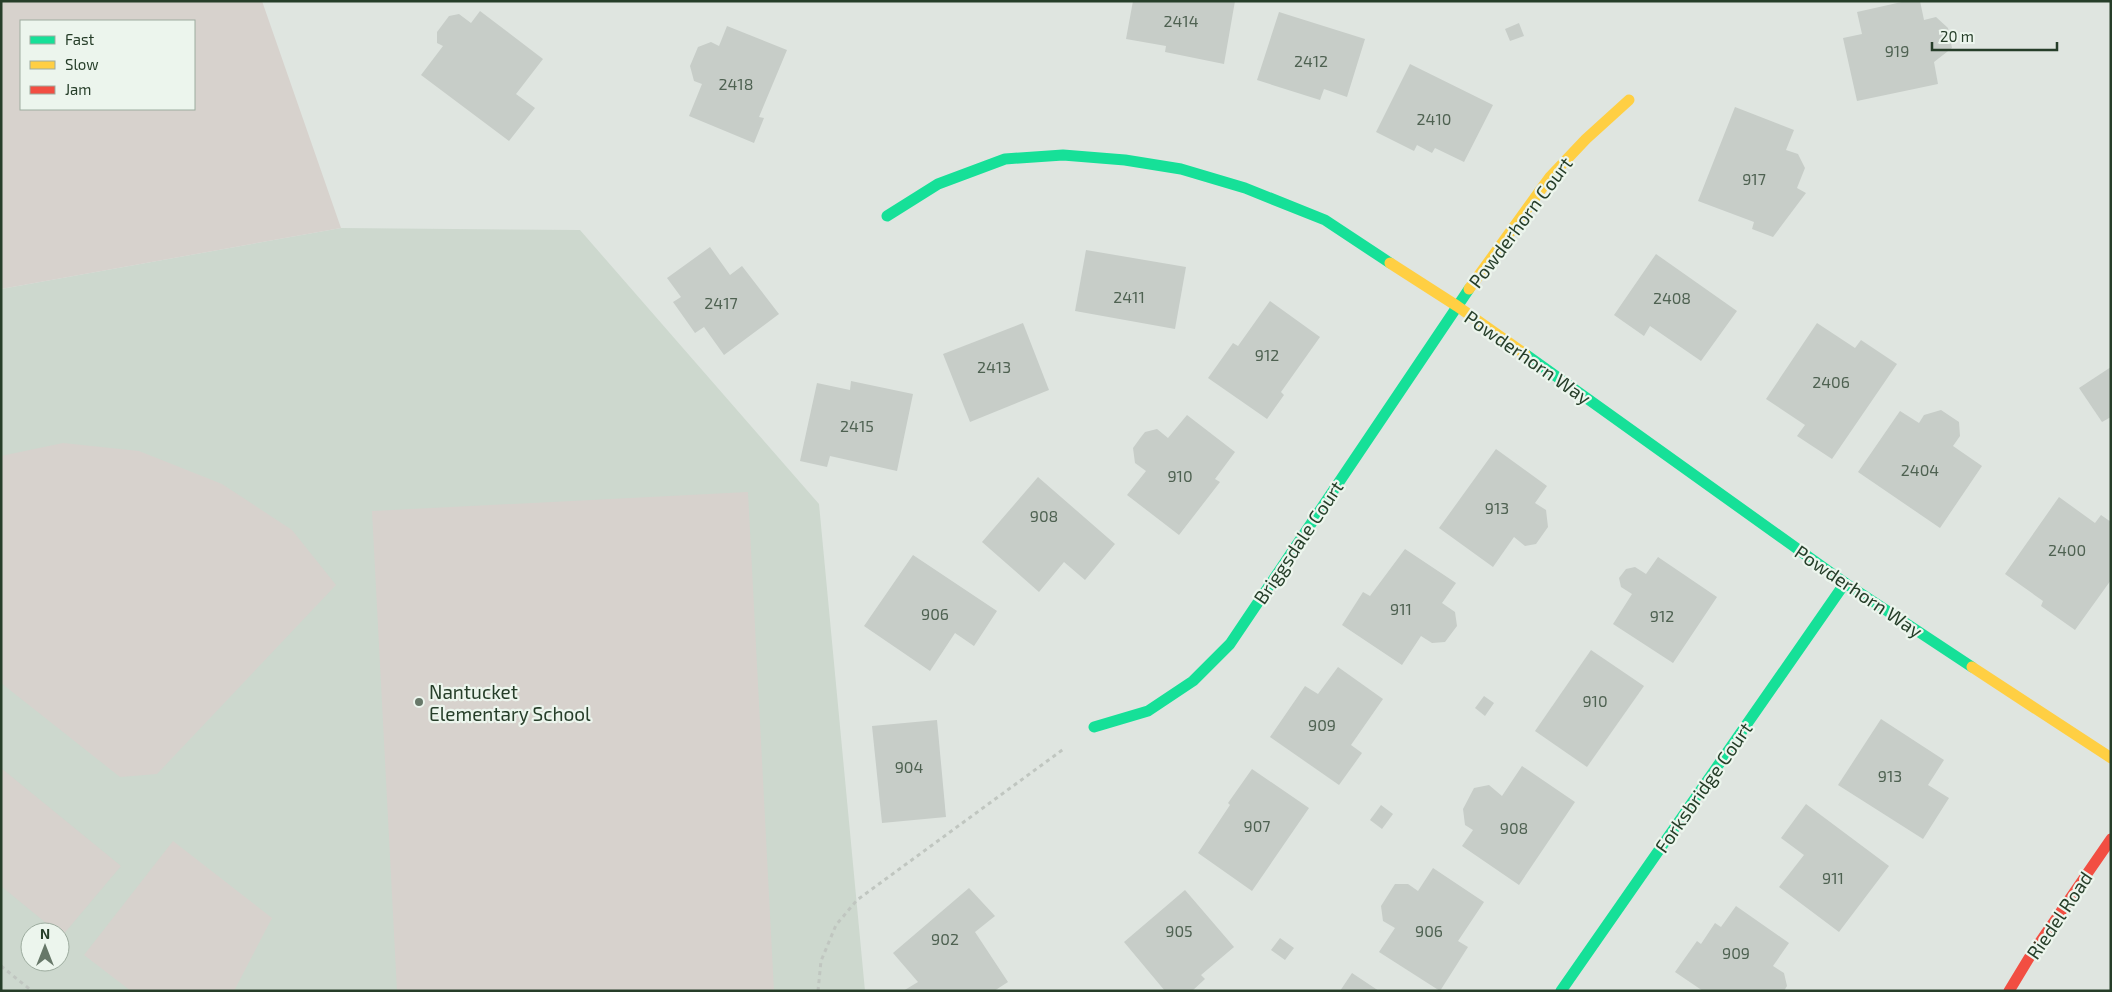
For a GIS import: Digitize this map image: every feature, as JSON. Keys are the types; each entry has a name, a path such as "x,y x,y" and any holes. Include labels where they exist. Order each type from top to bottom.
{"street":[{"name":"Powderhorn Court","path":"1457,306 1550,177 1586,138 1629,100"},
{"name":"Powderhorn Way","path":"887,216 938,184 1005,159 1063,155 1124,160 1181,169 1245,188 1325,220 1457,306 1845,583 2111,758"},
{"name":"Briggsdale Court","path":"1094,727 1148,711 1193,681 1230,644 1457,306"},
{"name":"Forksbridge Court","path":"1561,991 1845,583"},
{"name":"Riedel Road","path":"2009,991 2029,958 2111,839"}],"path":[{"path":"818,991 822,961 836,925 857,900 1094,727"},
{"path":"1,966 32,991"}],"shaded area":[{"path":"1,1 262,1 341,228 1,289"},
{"name":"Nantucket Elementary School","path":"341,228 580,230 819,504 865,991 1,991 1,289"},
{"path":"63,443 139,451 222,484 292,530 336,585 157,774 120,777 1,683 1,456"},
{"path":"748,492 774,991 397,991 372,511"},
{"path":"1,768 121,866 70,927 70,922 45,922 1,886"},
{"path":"173,841 272,918 234,991 131,991 84,955"}],"building":[{"path":"1133,1 1235,1 1224,64 1165,52 1166,46 1126,39"},
{"path":"1906,1 1920,1 1924,20 1936,17 1948,28 1952,48 1934,62 1938,84 1857,101 1843,38 1862,34 1857,12"},
{"path":"480,11 543,59 516,94 535,108 509,141 421,75 443,46 437,43 437,32 449,16 459,14 471,23"},
{"path":"1279,12 1365,39 1347,97 1324,89 1320,100 1257,80"},
{"path":"1519,23 1524,36 1510,41 1505,29"},
{"path":"727,26 787,50 759,117 764,118 754,143 689,116 702,84 694,81 690,66 698,47 711,42 719,46"},
{"path":"1410,64 1493,105 1464,162 1435,148 1432,153 1417,145 1414,151 1376,132"},
{"path":"1735,107 1794,130 1786,150 1798,154 1805,168 1797,188 1806,193 1773,237 1752,229 1754,222 1698,201"},
{"path":"710,247 730,275 742,266 779,314 724,355 704,327 695,333 673,302 681,297 667,278"},
{"path":"1086,250 1186,267 1175,329 1075,311"},
{"path":"1656,254 1737,311 1701,361 1650,326 1644,336 1614,315"},
{"path":"1270,301 1320,337 1281,392 1284,395 1267,419 1208,378 1233,343 1238,346"},
{"path":"1023,323 1049,390 970,422 943,354"},
{"path":"1817,323 1855,348 1861,340 1897,364 1832,459 1797,436 1805,425 1766,399"},
{"path":"2111,367 2111,417 2102,422 2079,388"},
{"path":"851,381 913,394 897,471 830,456 827,467 800,461 817,383 850,390"},
{"path":"1941,410 1959,422 1960,436 1953,446 1982,466 1940,528 1858,472 1900,411 1919,423 1924,415"},
{"path":"1187,415 1235,452 1215,479 1220,482 1179,535 1127,495 1146,471 1135,463 1133,448 1141,437 1145,432 1157,429 1168,438"},
{"path":"1496,449 1547,486 1535,503 1546,510 1548,527 1536,544 1525,546 1514,537 1493,567 1439,528"},
{"path":"1038,477 1115,544 1085,580 1064,562 1039,592 982,542"},
{"path":"2059,497 2095,523 2101,515 2111,522 2111,580 2075,630 2041,606 2043,601 2005,574"},
{"path":"1405,549 1456,583 1442,603 1455,612 1457,626 1445,642 1432,643 1421,636 1402,665 1342,625 1363,592 1370,596"},
{"path":"913,555 997,611 974,646 955,633 930,671 864,626"},
{"path":"1658,557 1717,597 1673,663 1613,624 1632,594 1621,587 1619,578 1626,569 1635,567 1646,574"},
{"path":"1591,650 1644,686 1587,767 1535,731"},
{"path":"1338,667 1383,699 1351,745 1362,753 1339,785 1270,737 1305,686 1318,694"},
{"path":"1484,696 1494,703 1485,716 1475,708"},
{"path":"1881,719 1944,760 1928,785 1949,798 1923,839 1838,785"},
{"path":"937,720 946,817 882,823 872,726"},
{"path":"1522,766 1575,802 1519,885 1462,846 1473,830 1465,825 1463,809 1474,788 1489,785 1502,796"},
{"path":"1252,769 1309,808 1252,891 1198,853 1230,805 1228,803"},
{"path":"1806,804 1889,866 1839,932 1779,887 1804,855 1781,838"},
{"path":"1381,805 1393,814 1382,829 1370,820"},
{"path":"1433,868 1484,902 1458,941 1468,947 1440,991 1379,952 1395,928 1383,921 1381,906 1395,884 1408,884 1418,891"},
{"path":"969,888 995,916 975,932 1008,982 994,991 903,991 918,982 893,953"},
{"path":"1185,890 1234,947 1201,975 1205,979 1192,991 1165,991 1124,942"},
{"path":"1736,906 1789,943 1773,966 1784,973 1787,986 1784,991 1703,991 1675,972 1697,941 1701,944 1715,923 1721,927"},
{"path":"1280,938 1294,948 1285,960 1271,950"},
{"path":"1352,973 1379,991 1340,991"}],"traffic: fast":[{"path":"887,216 938,184 1005,159 1063,155 1125,160 1181,169 1245,188 1325,220 1390,263"},
{"path":"1094,727 1148,711 1193,681 1230,644 1469,289"},
{"path":"1525,354 1845,583 1972,667"},
{"path":"1561,991 1845,583"}],"traffic: slow":[{"path":"1469,289 1550,177 1586,139 1629,100"},
{"path":"1390,263 1457,306 1525,354"},
{"path":"1972,667 2111,758"}],"traffic: jam":[{"path":"2009,991 2029,958 2111,839"}],"place":[{"name":"Nantucket Elementary School","path":"419,702"}]}
